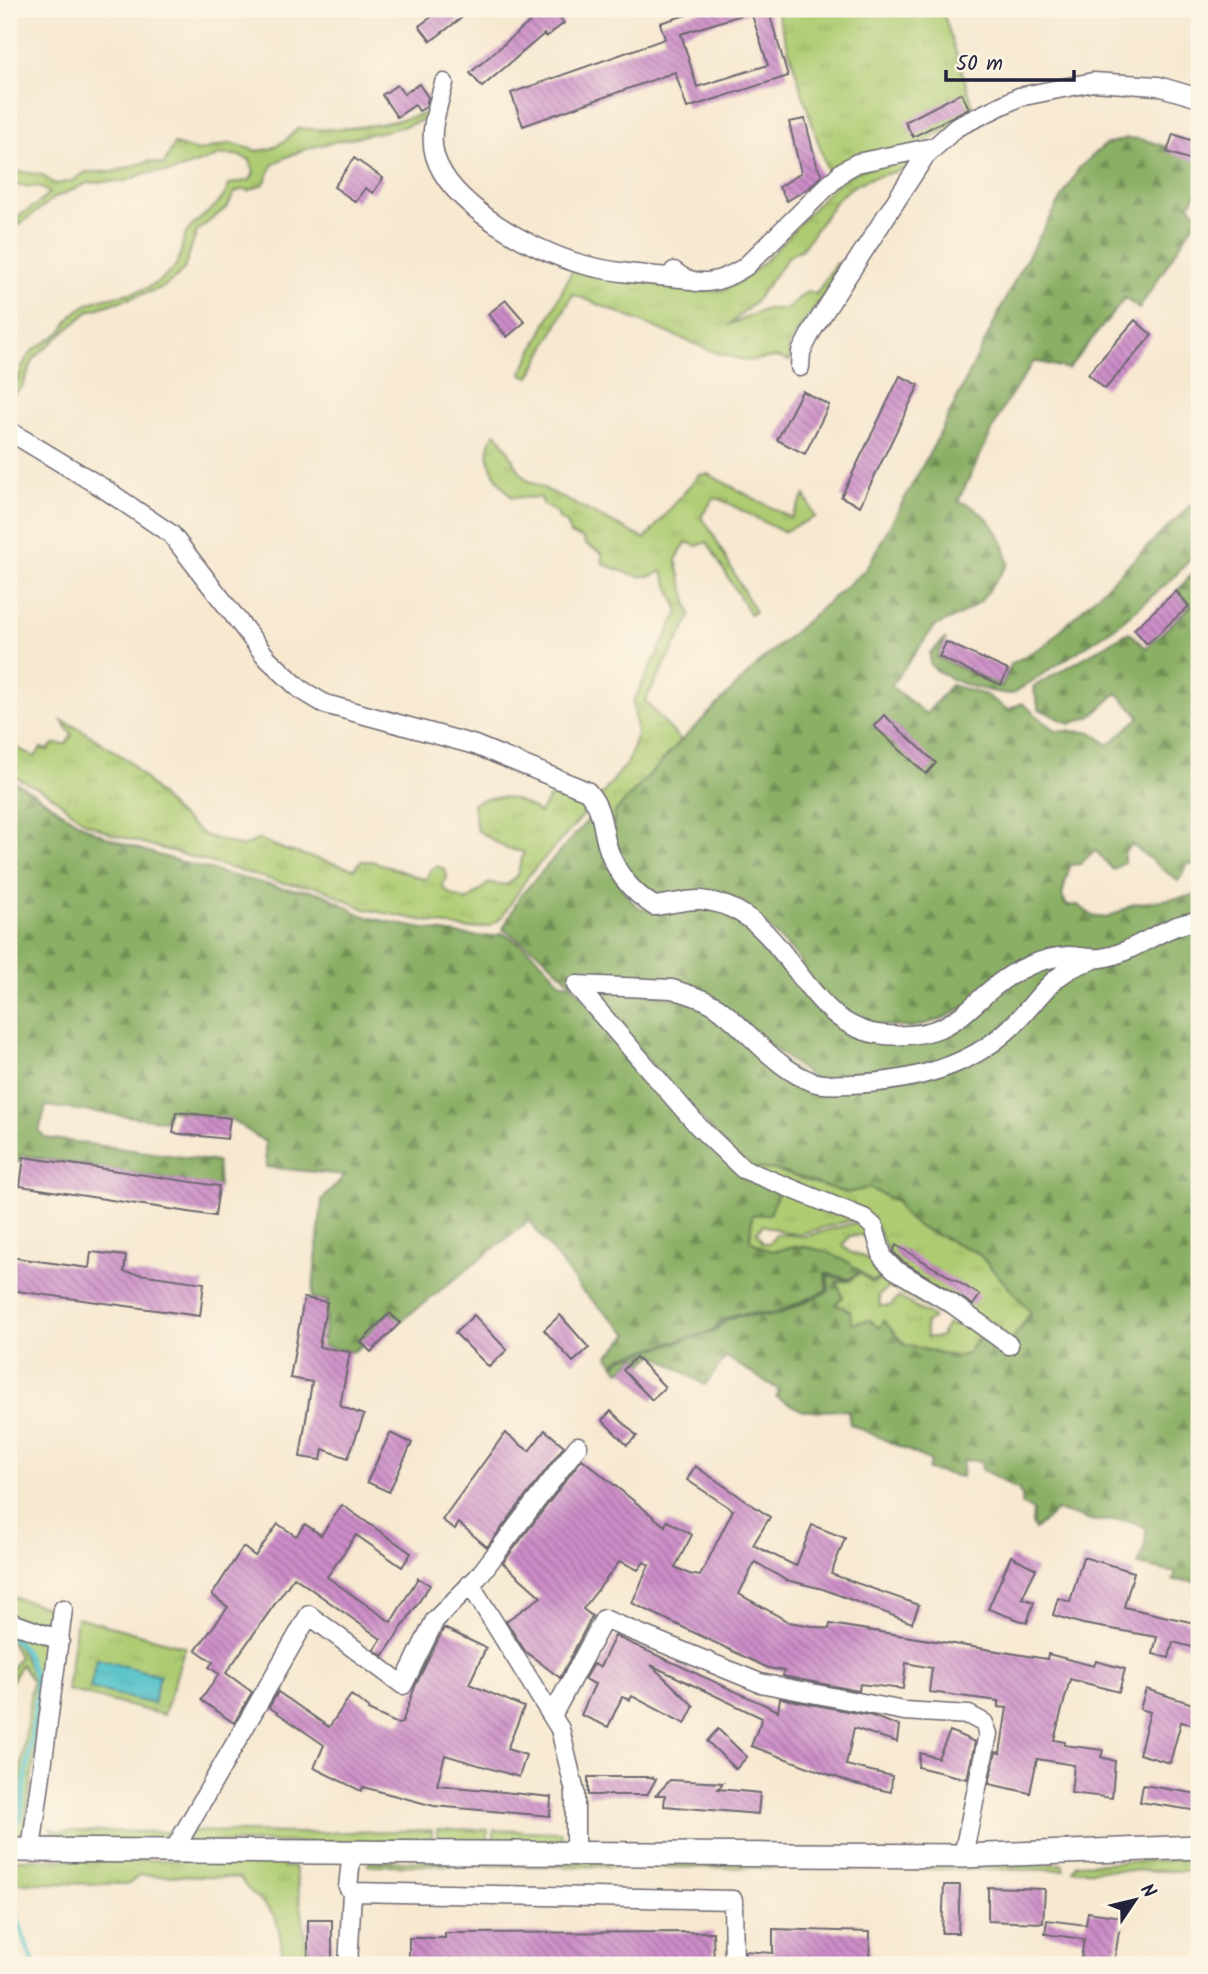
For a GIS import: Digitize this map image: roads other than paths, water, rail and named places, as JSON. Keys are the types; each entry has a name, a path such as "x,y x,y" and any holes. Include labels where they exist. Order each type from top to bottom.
{"main road":[{"path":"20,1850 963,1856 1199,1847"}],"street":[{"path":"800,367 801,352 813,329 906,182 934,147 957,127 1018,97 1093,82 1158,86 1199,98"},
{"path":"444,83 434,123 435,157 456,192 473,207 559,258 640,275 675,272 710,284 727,279 745,267 843,171 857,163 934,147"},
{"path":"9,431 103,488 171,534 267,658 300,689 325,704 475,745 587,791 598,803 614,862 637,895 654,906 699,900 743,911 762,927 825,1005 838,1018 860,1031 897,1035 929,1032 953,1024 1007,978 1027,967 1066,956 1099,958"},
{"path":"1009,1345 951,1303 894,1269 883,1258 874,1227 864,1218 743,1170 691,1118 576,985 672,989 692,996 719,1009 799,1076 816,1083 856,1084 932,1073 986,1047 1008,1030 1050,981 1077,964 1119,953 1175,926 1199,921"},
{"path":"174,1850 309,1615 402,1685 435,1620 470,1584 578,1446"},
{"path":"470,1584 560,1729 575,1792 575,1852"},
{"path":"20,1850 60,1640 63,1609"},
{"path":"553,1714 604,1619 760,1684 904,1711 969,1715 984,1723 988,1734 963,1856"},
{"path":"9,1622 60,1640"},
{"path":"348,1965 352,1892 348,1887 352,1851"},
{"path":"352,1892 733,1900 734,1965"}],"water":[{"path":"97,1659 160,1675 153,1704 90,1688"}],"waterway":[{"path":"9,1635 21,1646 30,1662 37,1695 20,1819 9,1827"},
{"path":"9,1867 9,1880"},
{"path":"9,1897 34,1965"}]}
